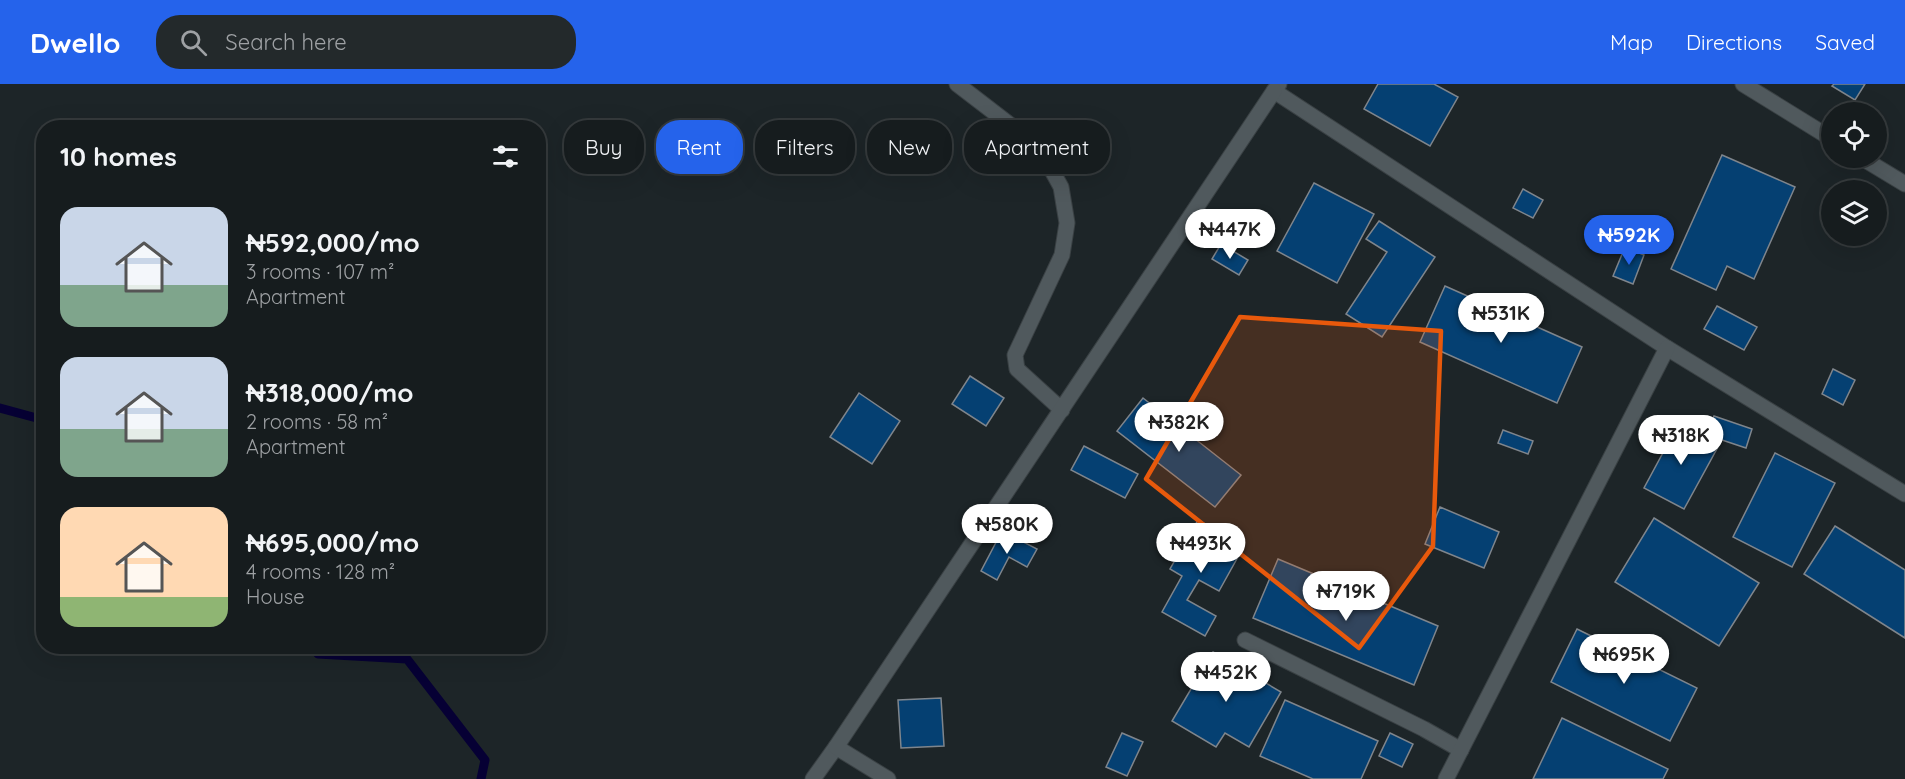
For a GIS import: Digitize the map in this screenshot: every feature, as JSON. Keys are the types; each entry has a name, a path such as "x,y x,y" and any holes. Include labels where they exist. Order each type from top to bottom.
{"street":[{"path":"957,84 1039,147 1060,187 1067,223 1062,255 1015,355 1017,369 1062,410"},
{"path":"1743,84 1821,132"},
{"path":"813,779 1277,88 1667,348 1905,494"},
{"path":"1879,168 1905,184"},
{"path":"1446,779 1667,348"},
{"path":"1245,640 1424,729 1461,750"},
{"path":"836,747 888,779"}],"highlighted area":[{"path":"1240,317 1441,331 1433,546 1359,648 1146,479"}],"building":[{"path":"1378,84 1434,84 1458,97 1430,146 1364,109"},
{"path":"1834,84 1865,84 1855,100 1832,86"},
{"path":"1722,155 1795,187 1754,279 1727,266 1716,290 1671,269"},
{"path":"1314,183 1374,214 1337,283 1277,251"},
{"path":"1523,189 1543,200 1533,218 1513,208"},
{"path":"1379,221 1435,257 1382,337 1346,314 1387,252 1366,239"},
{"path":"1221,244 1248,260 1239,275 1212,259"},
{"path":"1625,247 1644,255 1633,284 1613,276"},
{"path":"1445,286 1582,347 1557,403 1420,342"},
{"path":"1717,306 1757,327 1744,350 1704,329"},
{"path":"1833,369 1855,380 1843,405 1822,394"},
{"path":"970,376 1004,398 986,426 952,404"},
{"path":"859,393 900,421 872,464 830,437"},
{"path":"1143,398 1241,475 1215,507 1117,431"},
{"path":"1714,416 1752,429 1746,448 1707,435"},
{"path":"1679,423 1719,445 1684,509 1644,488"},
{"path":"1503,430 1533,441 1528,454 1498,443"},
{"path":"1084,446 1138,474 1125,498 1071,470"},
{"path":"1775,453 1835,483 1792,567 1733,537"},
{"path":"1440,507 1499,532 1484,568 1425,544"},
{"path":"1654,518 1759,583 1719,646 1615,582"},
{"path":"1198,520 1244,546 1219,591 1199,580 1187,600 1216,616 1205,636 1162,612 1182,576 1170,569"},
{"path":"1835,526 1905,570 1905,638 1804,574"},
{"path":"1002,531 1037,549 1027,567 1009,557 997,580 981,571"},
{"path":"1278,559 1438,626 1414,685 1253,618"},
{"path":"1577,629 1697,688 1670,741 1551,682"},
{"path":"1213,652 1281,692 1249,747 1225,733 1216,747 1172,721"},
{"path":"941,698 944,746 901,748 898,700"},
{"path":"1285,700 1378,741 1361,779 1313,779 1260,756"},
{"path":"1562,718 1668,769 1663,779 1533,779"},
{"path":"1122,733 1143,742 1127,776 1106,767"},
{"path":"1390,733 1413,744 1402,767 1379,756"}],"waterway":[{"path":"0,408 36,418"},
{"path":"318,654 407,659 485,760 481,779"}]}
